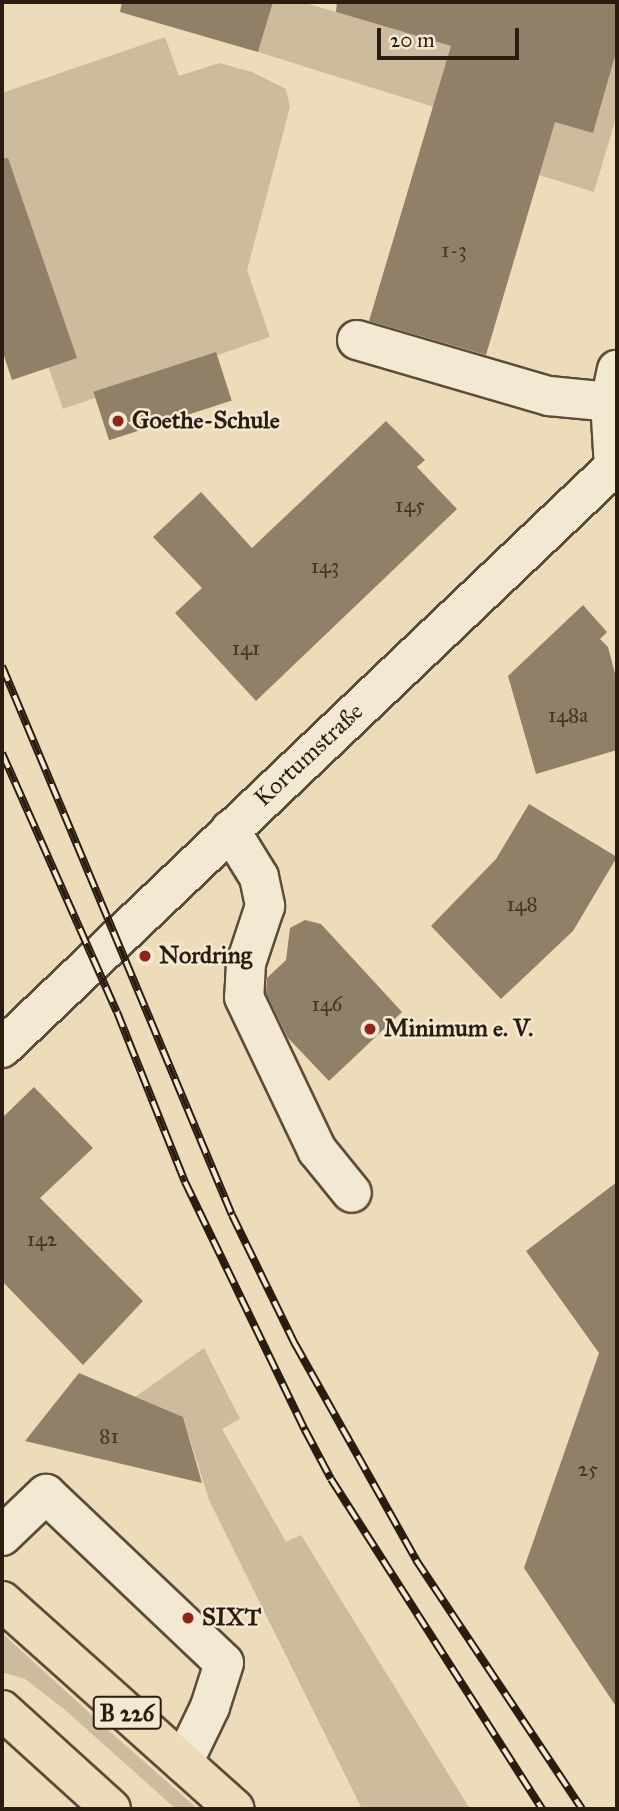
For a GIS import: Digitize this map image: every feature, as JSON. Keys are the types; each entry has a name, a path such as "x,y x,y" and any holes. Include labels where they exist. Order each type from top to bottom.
{"main road":[{"name":"B 226","path":"2,1601 235,1809"},
{"path":"2,1710 111,1809"}],"street":[{"path":"357,340 537,393 614,386 615,465"},
{"name":"Kortumstraße","path":"2,1048 122,938 230,830 615,465"},
{"path":"230,830 259,877 265,906 246,963 244,997 317,1150 352,1193"},
{"path":"2,1536 46,1494 223,1663 209,1707 183,1763"}],"shaded area":[{"path":"273,2 302,2 451,46 434,107 258,52"},
{"path":"165,37 179,76 219,63 252,72 286,89 290,107 247,270 270,337 63,409 2,233 2,93"},
{"path":"617,49 617,114 594,192 539,175 514,110 593,132"},
{"path":"204,1348 240,1419 222,1429 286,1542 301,1535 470,1809 362,1809 209,1500 183,1417 135,1397"},
{"path":"2,1633 198,1809 176,1809 64,1709 25,1679 2,1672"}],"building":[{"path":"122,2 273,2 258,52 120,12"},
{"path":"337,2 617,2 617,49 593,133 555,122 486,355 369,321 451,46 336,12"},
{"path":"8,158 77,358 12,380 2,350 2,159"},
{"path":"216,352 232,401 109,440 93,392"},
{"path":"386,421 425,460 417,467 457,509 256,701 175,613 202,588 153,537 201,492 252,548"},
{"path":"583,605 607,632 600,639 608,647 617,681 617,750 536,774 508,676"},
{"path":"529,804 617,857 573,931 501,999 431,926 496,859"},
{"path":"305,920 321,924 402,1012 329,1081 288,1038 266,993 267,978 286,960 290,928"},
{"path":"34,1087 93,1148 40,1198 143,1301 83,1365 2,1281 2,1118"},
{"path":"617,1182 617,1708 524,1568 599,1353 526,1251"},
{"path":"79,1373 183,1417 202,1483 25,1441"}],"railway":[{"path":"2,666 232,1215 295,1344 416,1560 582,1809"},
{"path":"2,753 117,1012 185,1182 305,1430 331,1479 542,1809"}],"place":[{"name":"Goethe-Schule","path":"118,421"},
{"name":"Nordring","path":"145,956"},
{"name":"Minimum e. V.","path":"370,1029"},
{"name":"SIXT","path":"188,1618"}]}
